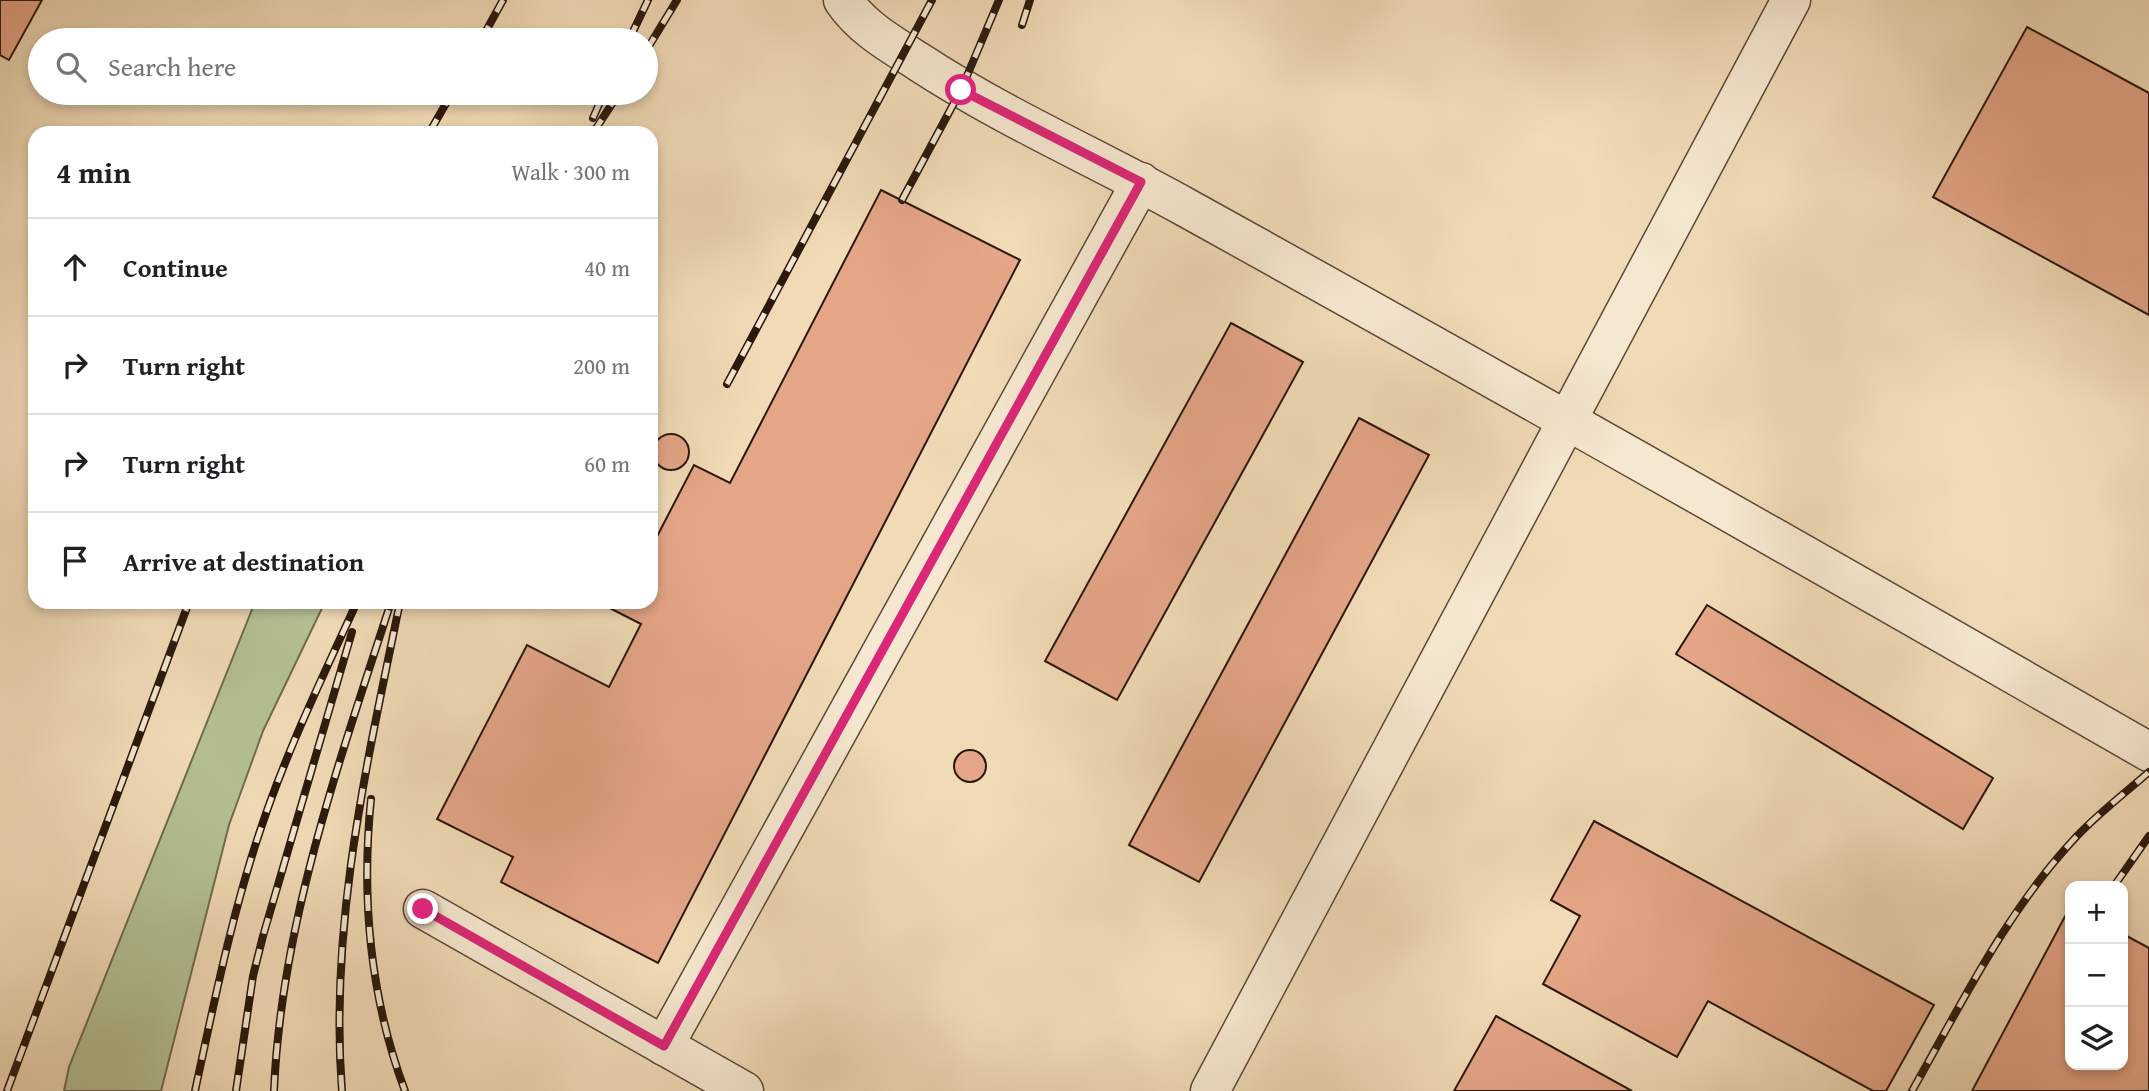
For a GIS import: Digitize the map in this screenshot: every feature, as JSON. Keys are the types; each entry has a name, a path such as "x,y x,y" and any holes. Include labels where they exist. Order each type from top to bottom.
{"lane":[{"path":"843,0 876,34 961,90 1141,182 1569,419 2149,752"},
{"path":"1209,1091 1791,0"},
{"path":"664,1046 1141,182"},
{"path":"423,909 744,1091"}],"green space":[{"path":"252,609 322,609 263,731 229,825 161,1091 64,1091 69,1067"}],"building":[{"path":"0,0 42,0 9,60 0,55"},
{"path":"2027,27 2149,93 2149,315 1933,197"},
{"path":"881,190 1020,260 658,963 501,882 513,857 437,819 527,645 609,687 641,624 612,609 658,609 658,534 694,465 730,483"},
{"path":"1231,323 1303,362 1117,700 1045,661"},
{"path":"1359,418 1429,455 1199,882 1129,845"},
{"path":"671,434 684,439 689,452 684,465 671,470 658,465 658,439"},
{"path":"1707,605 1993,778 1963,829 1676,654"},
{"path":"970,750 981,755 986,766 981,777 970,782 959,777 954,766 959,755"},
{"path":"1594,821 1934,1005 1886,1091 1873,1091 1708,1001 1677,1057 1543,984 1580,916 1551,900"},
{"path":"2065,916 2065,1070 2128,1070 2128,937 2149,948 2149,1091 1972,1091"},
{"path":"1496,1016 1632,1091 1454,1091"}],"railway":[{"path":"488,28 503,0"},
{"path":"635,28 648,0"},
{"path":"658,31 677,0"},
{"path":"727,384 932,0"},
{"path":"902,200 961,90 999,0"},
{"path":"1022,25 1030,0"},
{"path":"433,126 445,105"},
{"path":"593,118 599,105"},
{"path":"598,126 611,105"},
{"path":"7,1091 186,609"},
{"path":"195,1091 232,925 261,828 294,742 354,609"},
{"path":"274,1091 279,1028 301,904 333,782 389,609"},
{"path":"342,1091 339,1029 346,906 364,784 399,609"},
{"path":"236,1091 253,976 263,936 352,632"},
{"path":"1912,1091 1987,958 2029,895 2077,836 2149,772"},
{"path":"371,799 367,874 371,947 384,1020 405,1091"},
{"path":"2118,881 2149,836"}],"route":[{"path":"423,909 664,1046 1141,182 961,90"}]}
